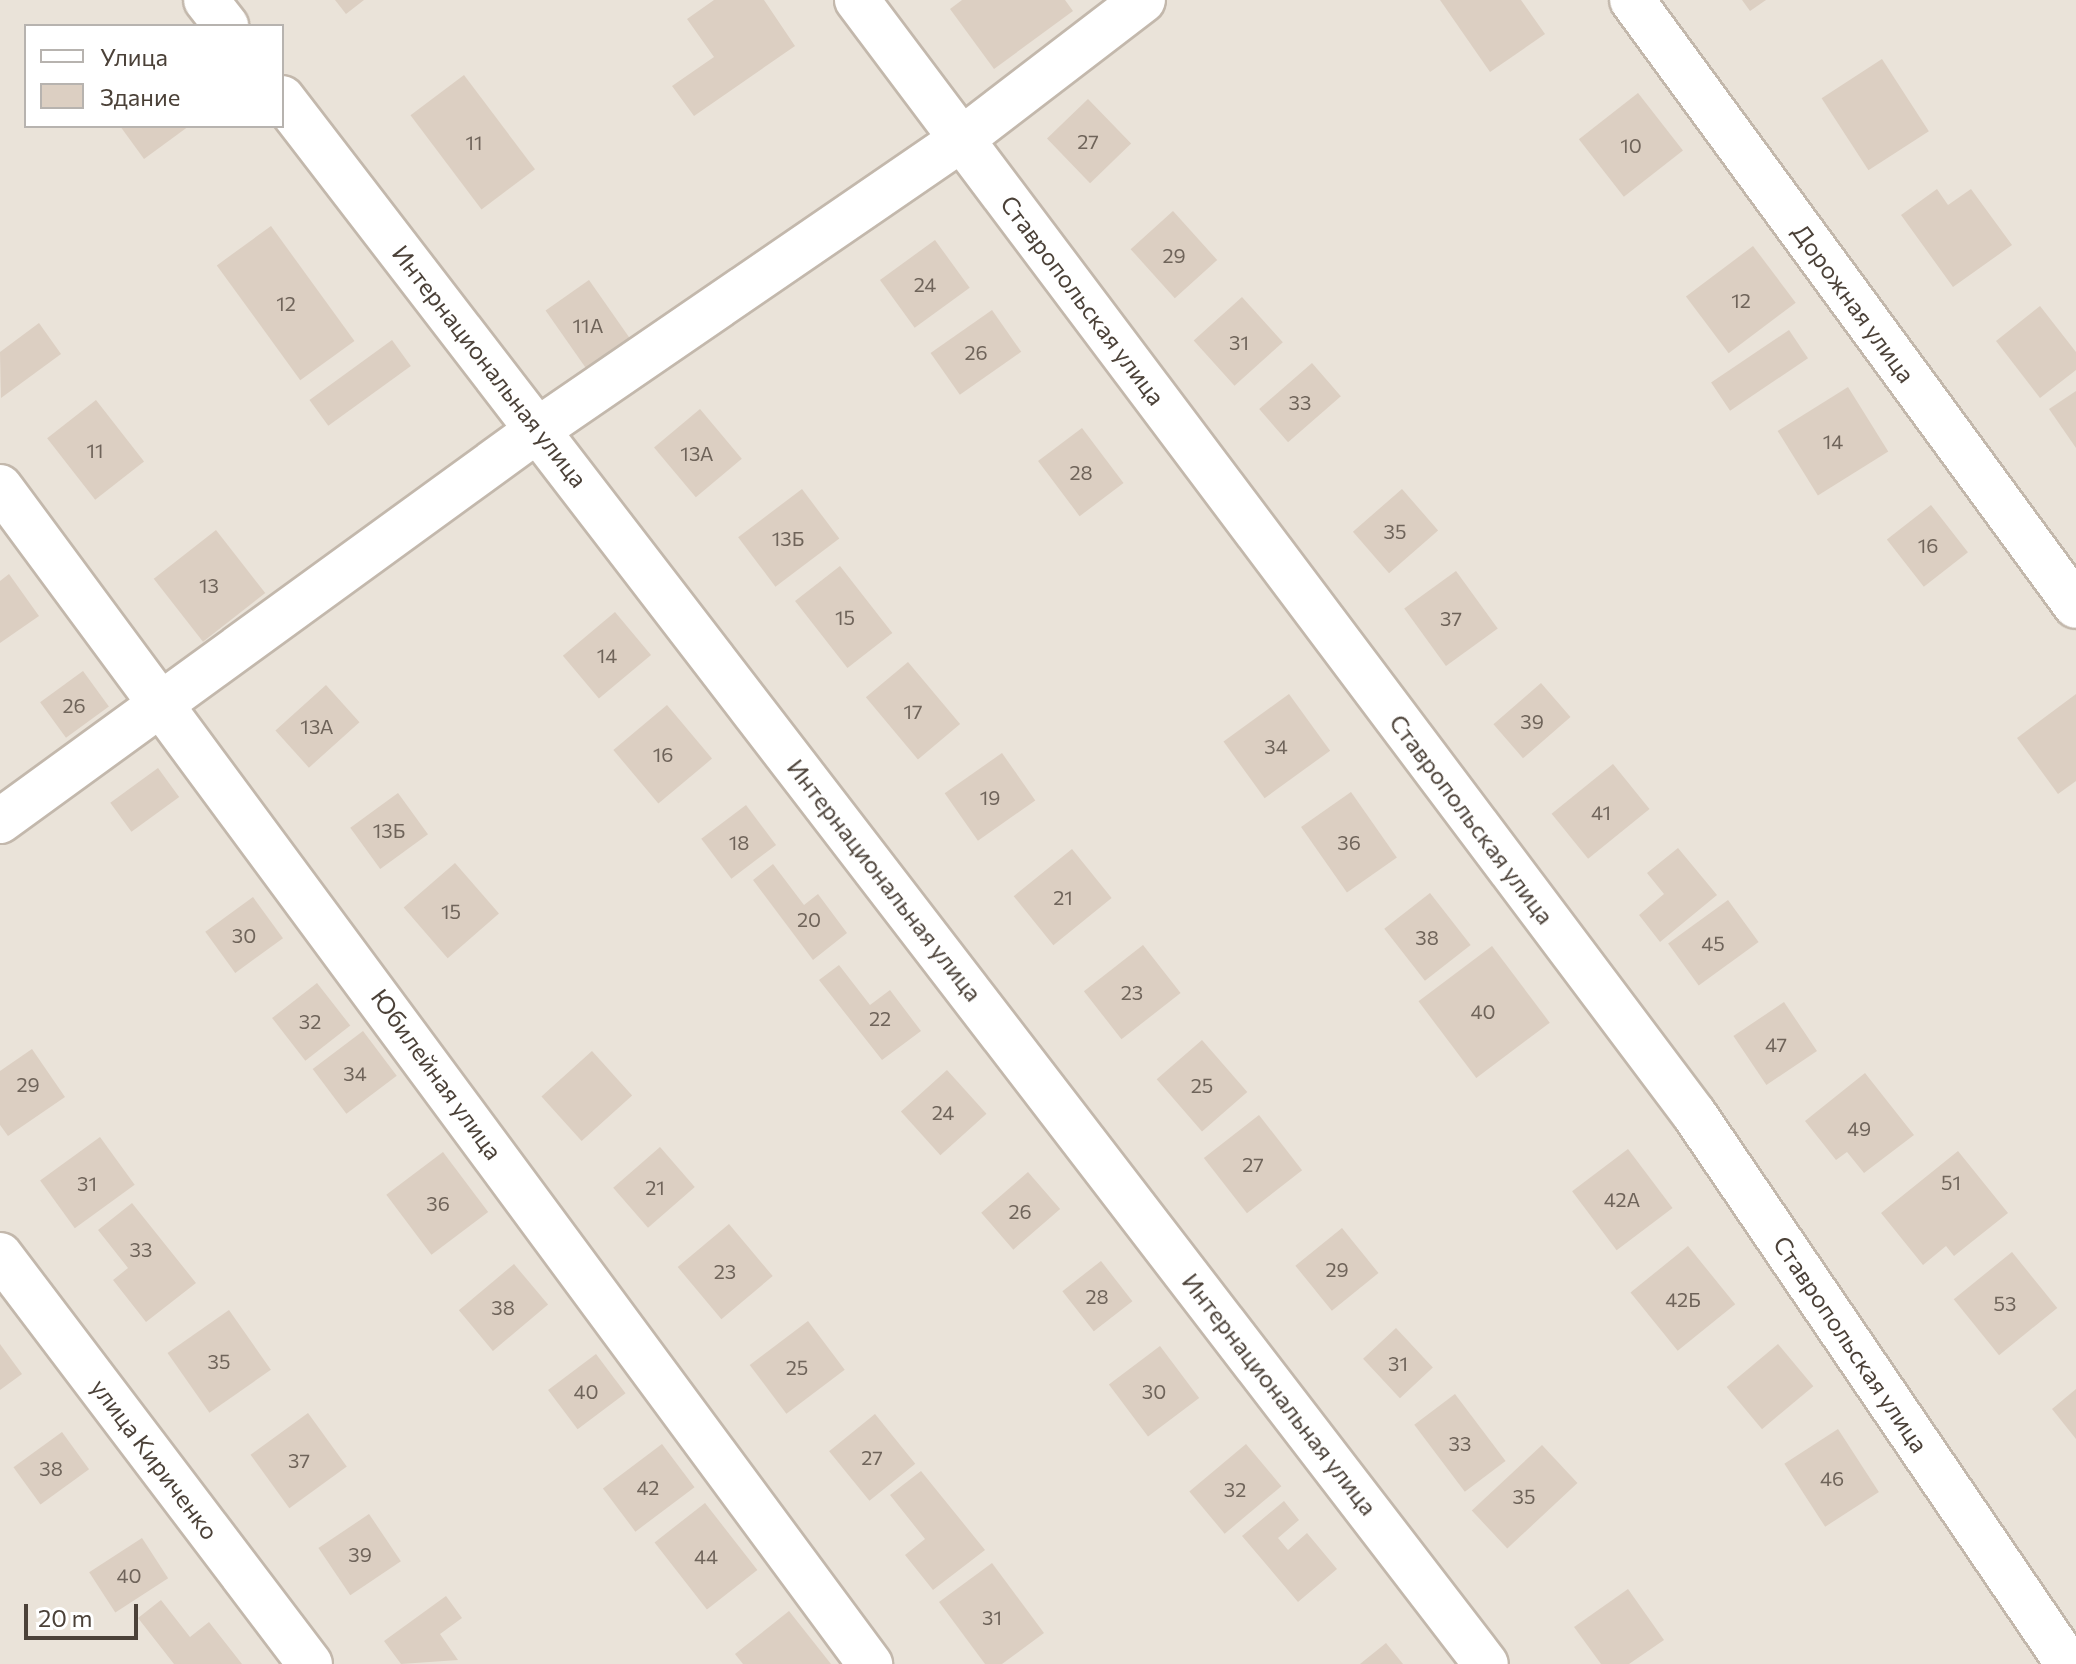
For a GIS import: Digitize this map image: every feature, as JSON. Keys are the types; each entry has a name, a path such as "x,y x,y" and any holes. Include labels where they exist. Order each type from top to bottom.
{"street":[{"path":"206,0 224,24"},
{"name":"Ставропольская улица","path":"857,0 1694,1114 2060,1656"},
{"path":"0,821 539,429 962,139 1143,0"},
{"name":"Дорожная улица","path":"1632,0 2076,606"},
{"name":"Интернациональная улица","path":"284,101 1486,1664"},
{"name":"Юбилейная улица","path":"0,487 164,704 870,1664"},
{"name":"улица Кириченко","path":"0,1255 310,1664"}],"shaded area":[{"path":"0,0 2076,0 2076,1664 0,1664"}],"building":[{"path":"335,0 364,0 346,14"},
{"path":"714,0 764,0 795,46 694,116 672,86 714,57 687,19"},
{"path":"962,0 1065,0 1073,11 994,69 950,9"},
{"path":"1440,0 1521,0 1545,34 1490,72"},
{"path":"1742,0 1766,0 1750,11"},
{"path":"1882,59 1929,131 1868,170 1822,98"},
{"path":"464,75 535,169 482,210 410,115"},
{"path":"1638,93 1683,151 1624,197 1579,139"},
{"path":"1088,99 1131,144 1090,183 1047,139"},
{"path":"121,128 186,128 144,159"},
{"path":"1937,189 1948,205 1971,189 2012,245 1953,287 1901,215"},
{"path":"1173,211 1217,260 1175,298 1131,249"},
{"path":"271,226 354,341 300,380 217,265"},
{"path":"935,240 970,288 915,328 880,280"},
{"path":"1753,246 1796,303 1729,353 1686,297"},
{"path":"589,280 630,339 587,369 546,310"},
{"path":"1242,297 1283,342 1235,386 1194,340"},
{"path":"2040,306 2076,352 2076,370 2040,398 1996,341"},
{"path":"992,310 1021,352 960,395 931,353"},
{"path":"39,323 61,354 1,398 0,352"},
{"path":"1789,330 1808,358 1730,411 1711,383"},
{"path":"392,340 411,366 328,426 309,400"},
{"path":"1312,363 1341,396 1288,442 1259,409"},
{"path":"1848,387 1888,451 1818,495 1778,431"},
{"path":"2076,391 2076,448 2049,409"},
{"path":"96,400 144,461 95,500 47,438"},
{"path":"700,409 742,459 696,497 654,448"},
{"path":"1082,428 1124,483 1080,516 1038,461"},
{"path":"802,489 839,539 775,587 738,537"},
{"path":"1402,489 1438,531 1389,573 1353,532"},
{"path":"1931,505 1968,552 1924,587 1887,539"},
{"path":"216,530 265,593 203,642 154,579"},
{"path":"840,566 892,633 847,668 795,601"},
{"path":"1456,571 1498,628 1446,666 1404,609"},
{"path":"9,574 39,616 0,643 0,581"},
{"path":"615,612 651,655 599,699 563,656"},
{"path":"908,662 960,724 918,759 866,697"},
{"path":"83,671 109,707 66,738 40,702"},
{"path":"1541,683 1571,717 1523,758 1493,724"},
{"path":"326,685 359,722 309,768 275,731"},
{"path":"1289,694 1330,751 1265,798 1223,742"},
{"path":"2076,694 2076,781 2058,794 2017,738"},
{"path":"667,705 712,759 658,804 613,750"},
{"path":"1002,753 1035,801 978,841 945,793"},
{"path":"1613,764 1650,809 1588,859 1552,814"},
{"path":"158,768 179,797 131,832 110,803"},
{"path":"1351,792 1397,858 1347,893 1301,827"},
{"path":"398,793 428,834 380,869 350,828"},
{"path":"746,805 776,845 731,879 701,839"},
{"path":"1678,848 1717,895 1660,942 1639,915 1664,894 1647,873"},
{"path":"1072,849 1112,898 1053,945 1014,896"},
{"path":"455,863 499,914 448,958 404,908"},
{"path":"773,864 804,905 818,894 847,933 813,960 753,880"},
{"path":"1430,893 1471,945 1425,981 1384,929"},
{"path":"253,897 283,938 235,973 205,932"},
{"path":"1728,900 1759,942 1699,986 1668,943"},
{"path":"1143,945 1181,993 1121,1039 1084,991"},
{"path":"1492,946 1550,1023 1476,1078 1419,1001"},
{"path":"839,965 870,1005 890,990 921,1031 882,1060 819,980"},
{"path":"317,983 350,1026 305,1061 272,1018"},
{"path":"1784,1002 1817,1051 1766,1085 1733,1036"},
{"path":"363,1031 397,1076 346,1114 313,1069"},
{"path":"1202,1040 1247,1092 1202,1131 1157,1079"},
{"path":"32,1049 65,1097 8,1136 0,1125 0,1071"},
{"path":"592,1051 632,1096 582,1141 541,1097"},
{"path":"947,1070 986,1114 940,1155 901,1111"},
{"path":"1865,1073 1914,1135 1864,1173 1847,1152 1836,1160 1805,1121"},
{"path":"1259,1115 1302,1170 1247,1213 1204,1158"},
{"path":"100,1137 135,1185 75,1228 40,1180"},
{"path":"660,1147 695,1187 648,1228 613,1188"},
{"path":"1628,1149 1673,1208 1617,1250 1572,1191"},
{"path":"1958,1151 2008,1213 1954,1256 1946,1246 1923,1265 1881,1213"},
{"path":"443,1152 488,1212 431,1255 386,1195"},
{"path":"1028,1172 1060,1209 1013,1250 981,1213"},
{"path":"132,1203 196,1283 146,1322 113,1280 128,1268 98,1230"},
{"path":"729,1224 773,1276 721,1319 678,1267"},
{"path":"1342,1228 1379,1273 1332,1311 1295,1266"},
{"path":"1688,1246 1735,1304 1678,1351 1630,1293"},
{"path":"2012,1252 2057,1308 1999,1355 1954,1299"},
{"path":"1101,1261 1132,1301 1094,1331 1062,1291"},
{"path":"514,1264 548,1305 493,1351 459,1310"},
{"path":"229,1310 271,1370 209,1413 168,1353"},
{"path":"808,1321 845,1370 786,1414 750,1365"},
{"path":"1396,1328 1433,1367 1400,1398 1363,1359"},
{"path":"0,1344 22,1374 0,1390"},
{"path":"1778,1344 1813,1386 1762,1429 1727,1387"},
{"path":"1160,1346 1199,1398 1148,1436 1109,1385"},
{"path":"596,1354 625,1393 578,1429 548,1390"},
{"path":"2076,1389 2076,1439 2052,1409"},
{"path":"1455,1394 1506,1461 1465,1492 1414,1425"},
{"path":"308,1413 347,1466 289,1508 251,1455"},
{"path":"875,1414 915,1464 869,1501 829,1451"},
{"path":"1838,1429 1879,1492 1825,1527 1784,1464"},
{"path":"62,1432 89,1469 40,1504 13,1467"},
{"path":"662,1444 694,1487 635,1532 603,1489"},
{"path":"1246,1444 1281,1486 1225,1534 1189,1492"},
{"path":"1542,1445 1577,1483 1507,1549 1472,1510"},
{"path":"921,1471 985,1550 933,1590 905,1555 925,1539 890,1495"},
{"path":"1284,1501 1299,1520 1278,1538 1288,1550 1307,1533 1337,1569 1298,1602 1242,1536"},
{"path":"705,1503 757,1570 707,1609 655,1542"},
{"path":"369,1514 401,1561 350,1595 318,1548"},
{"path":"142,1538 168,1578 115,1613 89,1572"},
{"path":"992,1563 1044,1633 1002,1664 985,1664 939,1602"},
{"path":"1628,1589 1664,1640 1629,1664 1601,1664 1574,1627"},
{"path":"446,1596 462,1618 440,1634 458,1660 401,1664 384,1641"},
{"path":"161,1600 190,1637 209,1622 242,1664 174,1664 138,1618"},
{"path":"789,1611 831,1664 743,1664 735,1654"},
{"path":"1386,1643 1403,1664 1360,1664"}]}
